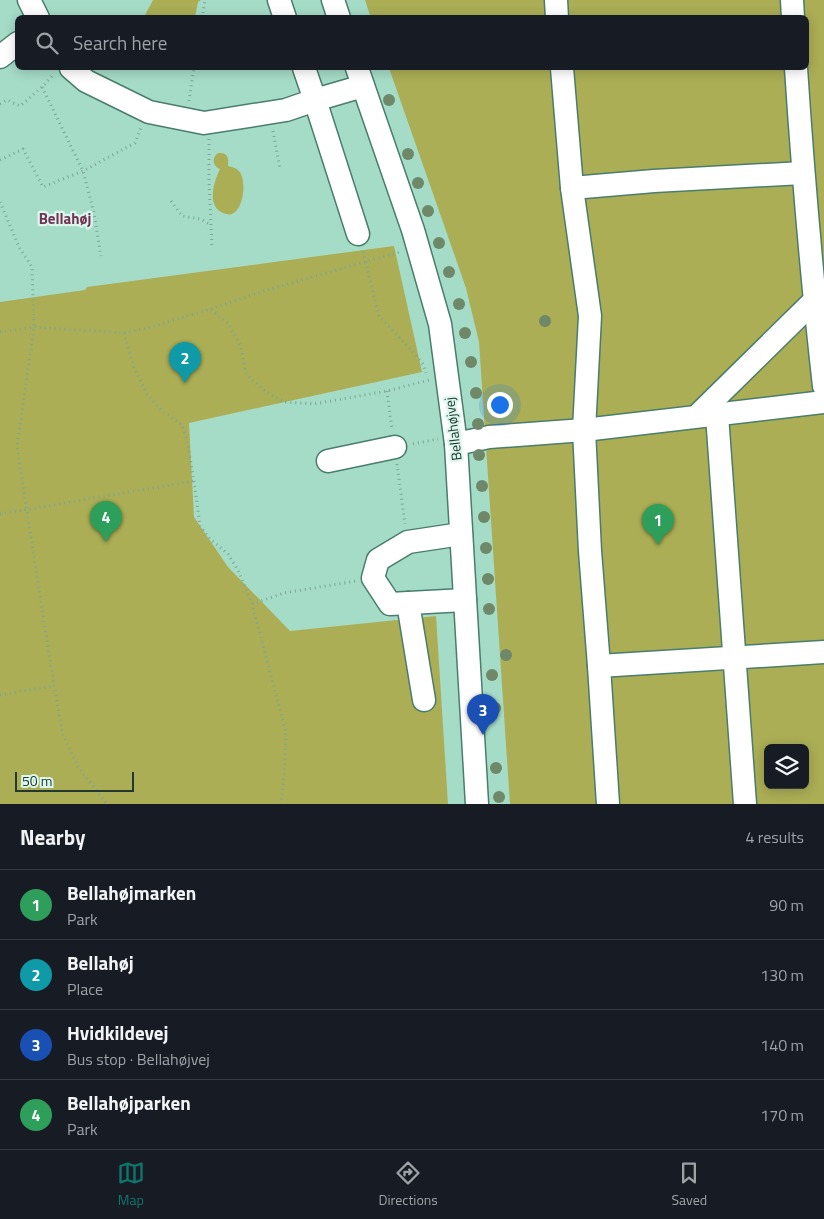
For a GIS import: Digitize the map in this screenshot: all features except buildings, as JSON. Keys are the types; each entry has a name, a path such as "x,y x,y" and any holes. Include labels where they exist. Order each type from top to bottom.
{"street":[{"path":"29,0 36,15"},
{"path":"279,0 284,15"},
{"path":"333,0 338,15"},
{"path":"556,0 557,15"},
{"path":"792,0 793,15"},
{"path":"0,57 15,45"},
{"path":"305,70 358,234"},
{"path":"562,70 572,188 590,316 584,430 590,551 608,804"},
{"path":"796,70 803,173 819,296 824,386"},
{"path":"85,72 149,112 204,123 286,110 315,100 360,77"},
{"name":"Bellahøjvej","path":"360,77 413,230 440,324 456,444 476,804"},
{"path":"572,188 654,181 803,173"},
{"path":"745,804 735,658 707,415 819,296"},
{"path":"456,444 489,437 584,430 824,402"},
{"path":"328,461 395,447"},
{"path":"461,534 408,542 378,560 373,578 390,604 465,600"},
{"path":"408,603 424,700"},
{"path":"599,666 824,652"}],"path":[{"path":"202,15 205,0"},
{"path":"0,104 7,100 20,106 42,87 57,70"},
{"path":"186,119 194,70"},
{"path":"42,87 83,170 94,213 101,256"},
{"path":"0,160 23,149 43,187 83,170 135,143 149,112"},
{"path":"270,114 280,169"},
{"path":"209,122 212,248"},
{"path":"0,202 19,248 32,268 34,327 17,446 54,686 63,735 78,767 107,804"},
{"path":"171,202 182,216 201,219 211,226"},
{"path":"210,309 228,322 241,347 246,374 266,392 284,402 314,404 387,391 429,380 423,364 416,354 379,316 358,234"},
{"path":"0,332 34,327 124,333 154,326 266,290 418,248"},
{"path":"124,333 134,368 147,394 161,410 182,425 187,440 200,526 210,540 228,554 239,572 252,604 286,732 281,804"},
{"path":"0,514 194,480"},
{"path":"252,604 284,593 373,578"},
{"path":"0,695 54,686"}],"shaded area":[{"path":"153,0 201,0 198,2 195,15 145,15"},
{"path":"365,0 824,0 824,804 510,804 479,342 466,288 390,70 809,70 809,15 370,15"},
{"path":"218,153 226,155 228,166 239,171 243,181 242,201 236,211 231,214 221,212 214,204 214,186 220,169 216,166 214,159"},
{"path":"394,246 422,372 189,423 194,517 228,567 290,631 436,616 448,804 0,804 0,302 85,290 87,287"}],"place":[{"name":"Bellahøj","path":"185,383"},
{"name":"Bellahøjparken","path":"106,542"},
{"name":"Bellahøjmarken","path":"658,545"},
{"name":"Hvidkildevej","path":"483,735"}],"district":[{"name":"Bellahøj","path":"65,219"}]}
